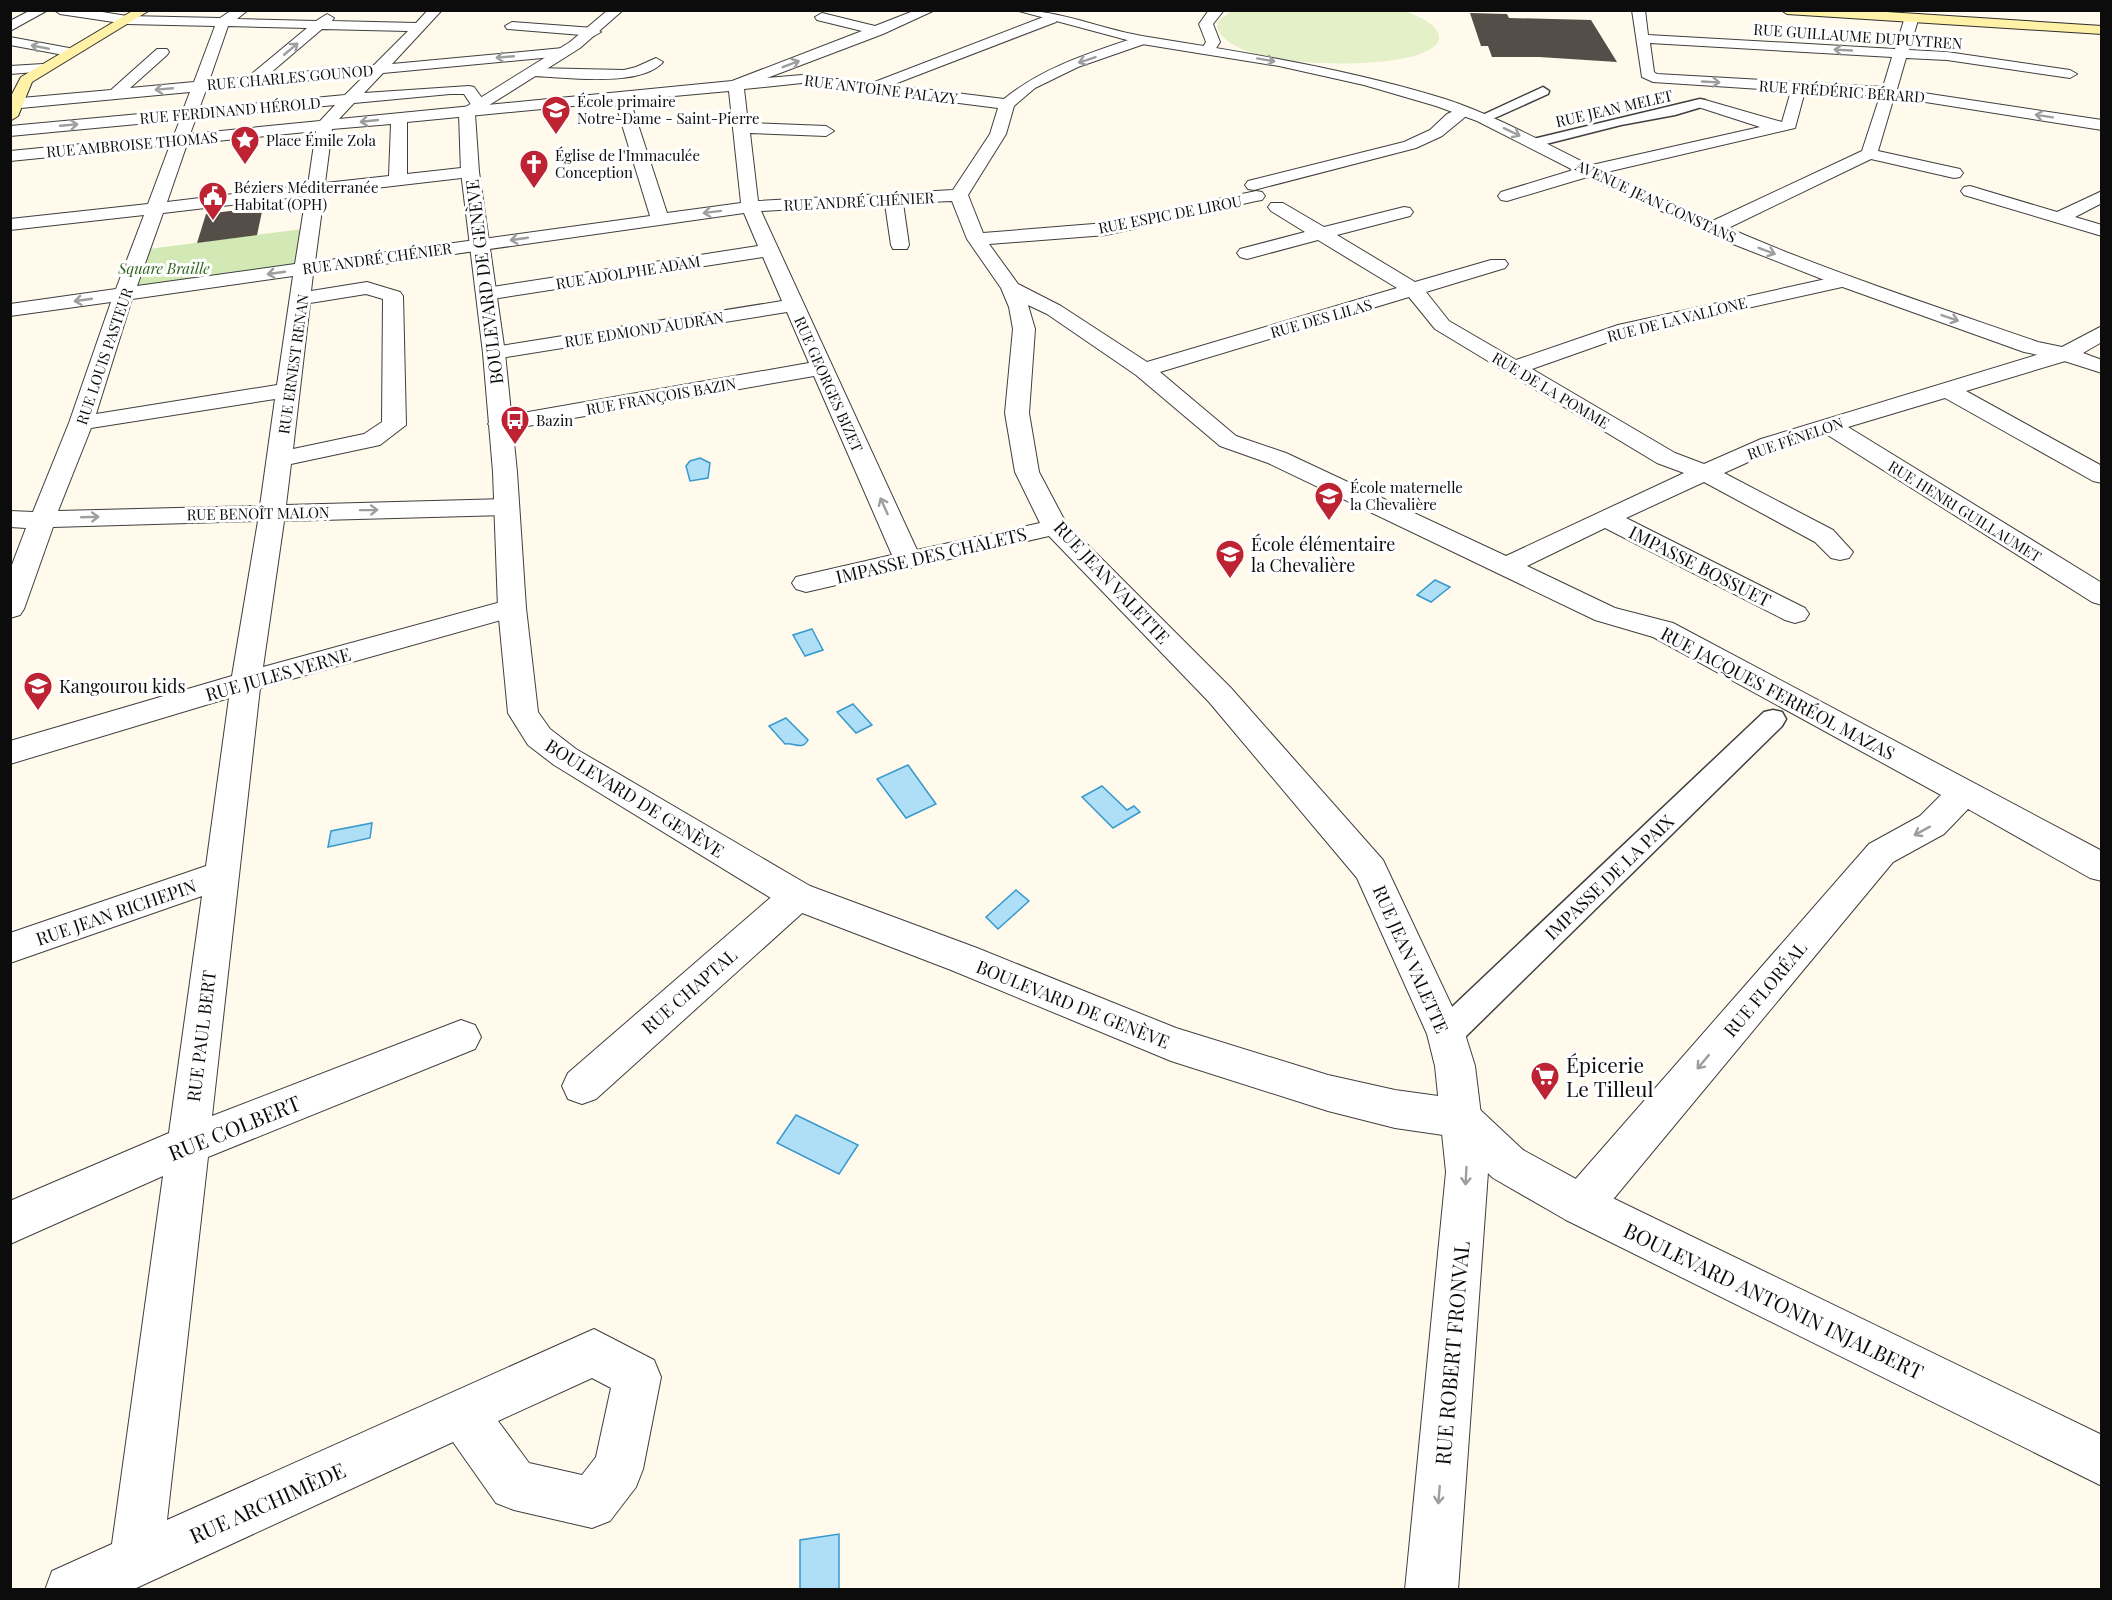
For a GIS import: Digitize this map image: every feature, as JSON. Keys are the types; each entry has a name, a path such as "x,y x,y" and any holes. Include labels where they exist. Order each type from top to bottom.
{"main road":[{"path":"12,108 26,80 69,52 144,10"},
{"path":"1787,10 2102,30"}],"street":[{"path":"10,27 42,10"},
{"path":"60,10 127,20 421,27"},
{"path":"223,22 242,10"},
{"path":"181,140 219,111 337,10"},
{"path":"325,125 436,10"},
{"path":"469,90 474,108 594,32 616,10"},
{"path":"750,207 743,128 736,84 929,10"},
{"name":"AVENUE JEAN CONSTANS","path":"1021,10 1142,40 1279,62 1367,81 1484,118 1589,171 1713,228 1844,281 2032,347 2064,354 2102,367"},
{"path":"1208,50 1213,42 1206,30 1206,23 1209,17 1218,10"},
{"path":"1638,10 1643,39"},
{"path":"822,17 878,31"},
{"path":"1869,154 1912,17"},
{"path":"874,88 1051,18"},
{"name":"RUE LOUIS PASTEUR","path":"13,594 81,423 124,294 223,22"},
{"path":"512,26 594,32"},
{"name":"RUE GUILLAUME DUPUYTREN","path":"1643,39 1947,56 2070,74"},
{"name":"RUE FRÉDÉRIC BÉRARD","path":"1643,39 1647,74 1653,78 1890,92 2102,125"},
{"path":"959,195 998,134 1007,104 1030,85 1073,64 1142,40"},
{"path":"10,41 69,52"},
{"path":"116,93 162,52"},
{"name":"RUE CHARLES GOUNOD","path":"12,108 116,93 563,52"},
{"path":"533,72 624,74 640,71 656,62"},
{"path":"10,70 43,68"},
{"name":"RUE ANTOINE PALAZY","path":"474,108 802,79 1007,104"},
{"path":"10,82 26,80"},
{"path":"1507,196 1589,171 1789,125 1799,87"},
{"name":"RUE FERDINAND HÉROLD","path":"10,131 450,90 506,88"},
{"path":"1484,118 1543,91"},
{"path":"621,96 660,219"},
{"path":"1701,103 1779,128"},
{"name":"RUE JEAN MELET","path":"1534,143 1676,111 1701,103"},
{"name":"RUE AMBROISE THOMAS","path":"10,156 399,118 474,108"},
{"name":"BOULEVARD DE GENÈVE","path":"474,108 470,172 494,353 512,608 523,713 539,737 565,757 797,897 964,959 1171,1044 1328,1093 1395,1109 1460,1118"},
{"name":"RUE ESPIC DE LIROU","path":"976,239 1106,229 1255,191 1410,145 1436,133 1453,117 1463,112"},
{"path":"398,180 399,118"},
{"name":"RUE ERNEST RENAN","path":"271,512 306,268 314,189 325,125"},
{"path":"743,128 826,131"},
{"path":"1713,228 1869,154 1954,173"},
{"path":"10,225 470,172"},
{"path":"1970,191 2102,231"},
{"name":"RUE ANDRÉ CHÉNIER","path":"10,310 750,207 959,195"},
{"name":"RUE JEAN VALETTE","path":"959,195 976,239 1011,288 1019,308 1024,329 1017,413 1027,472 1055,527 1221,695 1371,870 1446,1034 1455,1066 1460,1118"},
{"path":"2059,218 2102,195"},
{"path":"893,198 900,245"},
{"name":"RUE GEORGES BIZET","path":"750,207 908,560"},
{"name":"RUE DE LA POMME","path":"1277,207 1414,290 1442,325 1666,458 1705,473 1824,536 1840,552"},
{"path":"1247,253 1404,212"},
{"name":"RUE ADOLPHE ADAM","path":"486,294 771,250"},
{"name":"RUE DES LILAS","path":"1144,370 1498,264"},
{"name":"RUE DE LA VALLONE","path":"1514,368 1625,328 1844,281"},
{"path":"280,459 372,440 394,425 393,296 367,288 302,298"},
{"name":"RUE JACQUES FERRÉOL MAZAS","path":"1011,288 1054,310 1144,370 1228,441 1277,458 1605,614 1663,630 2102,868"},
{"name":"RUE EDMOND AUDRAN","path":"494,353 794,305"},
{"name":"RUE FÉNELON","path":"1505,567 1605,518 1769,444 2064,354 2080,347 2102,332"},
{"name":"RUE FRANÇOIS BAZIN","path":"500,424 821,368"},
{"path":"81,423 287,390"},
{"path":"1948,390 2102,476"},
{"name":"RUE HENRI GUILLAUMET","path":"1828,425 2102,596"},
{"name":"RUE BENOÎT MALON","path":"10,519 506,507"},
{"name":"RUE PAUL BERT","path":"136,1561 221,875 271,512"},
{"name":"IMPASSE BOSSUET","path":"1605,518 1795,614"},
{"name":"IMPASSE DES CHALETS","path":"806,583 1055,527"},
{"name":"RUE JULES VERNE","path":"10,753 246,682 512,608"},
{"name":"IMPASSE DE LA PAIX","path":"1446,1034 1773,720"},
{"name":"RUE FLORÉAL","path":"1581,1205 1881,853 1932,825 1964,792"},
{"name":"RUE JEAN RICHEPIN","path":"10,948 221,875"},
{"name":"RUE CHAPTAL","path":"582,1086 797,897"},
{"name":"RUE COLBERT","path":"10,1223 187,1145 461,1037"},
{"name":"BOULEVARD ANTONIN INJALBERT","path":"1460,1118 1508,1164 1581,1205 2102,1461"},
{"name":"RUE ROBERT FRONVAL","path":"1431,1590 1467,1173 1460,1118"},
{"name":"RUE ARCHIMÈDE","path":"71,1590 462,1413"}],"green space":[{"path":"1232,11 1404,11 1431,24 1437,30 1439,37 1437,43 1417,55 1372,62 1342,64 1278,59 1250,52 1229,42 1217,28 1219,20"},
{"name":"Square Braille","path":"310,228 306,268 124,294 141,250"}],"water":[{"path":"700,458 710,463 708,478 690,481 686,466 690,461"},
{"path":"1435,580 1450,587 1431,602 1417,595"},
{"path":"812,629 823,650 805,656 793,635"},
{"path":"853,704 872,725 856,733 837,712"},
{"path":"786,718 808,740 806,743 800,746 785,744 769,726"},
{"path":"908,765 936,804 906,818 877,779"},
{"path":"1102,786 1127,810 1134,806 1140,812 1113,828 1082,797"},
{"path":"372,823 370,838 328,847 331,831"},
{"path":"1016,890 1029,901 998,929 986,917"},
{"path":"796,1115 858,1145 839,1174 777,1143"},
{"path":"839,1534 839,1589 800,1589 800,1540"}],"building":[{"path":"1470,13 1507,14 1509,18 1591,20 1617,62 1539,57 1492,57 1488,46 1481,46"},
{"name":"Béziers Méditerranée Habitat (OPH)","path":"263,207 257,235 197,243 206,214"}],"place":[{"name":"École primaire Notre-Dame - Saint-Pierre","path":"556,136"},
{"name":"Place Émile Zola","path":"245,166"},
{"name":"Église de l'Immaculée Conception","path":"534,190"},
{"name":"Béziers Méditerranée Habitat (OPH)","path":"213,222"},
{"name":"Bazin","path":"515,446"},
{"name":"École maternelle la Chevalière","path":"1329,522"},
{"name":"École élémentaire la Chevalière","path":"1230,580"},
{"name":"Kangourou kids","path":"38,712"},
{"name":"Épicerie Le Tilleul","path":"1545,1102"}]}
